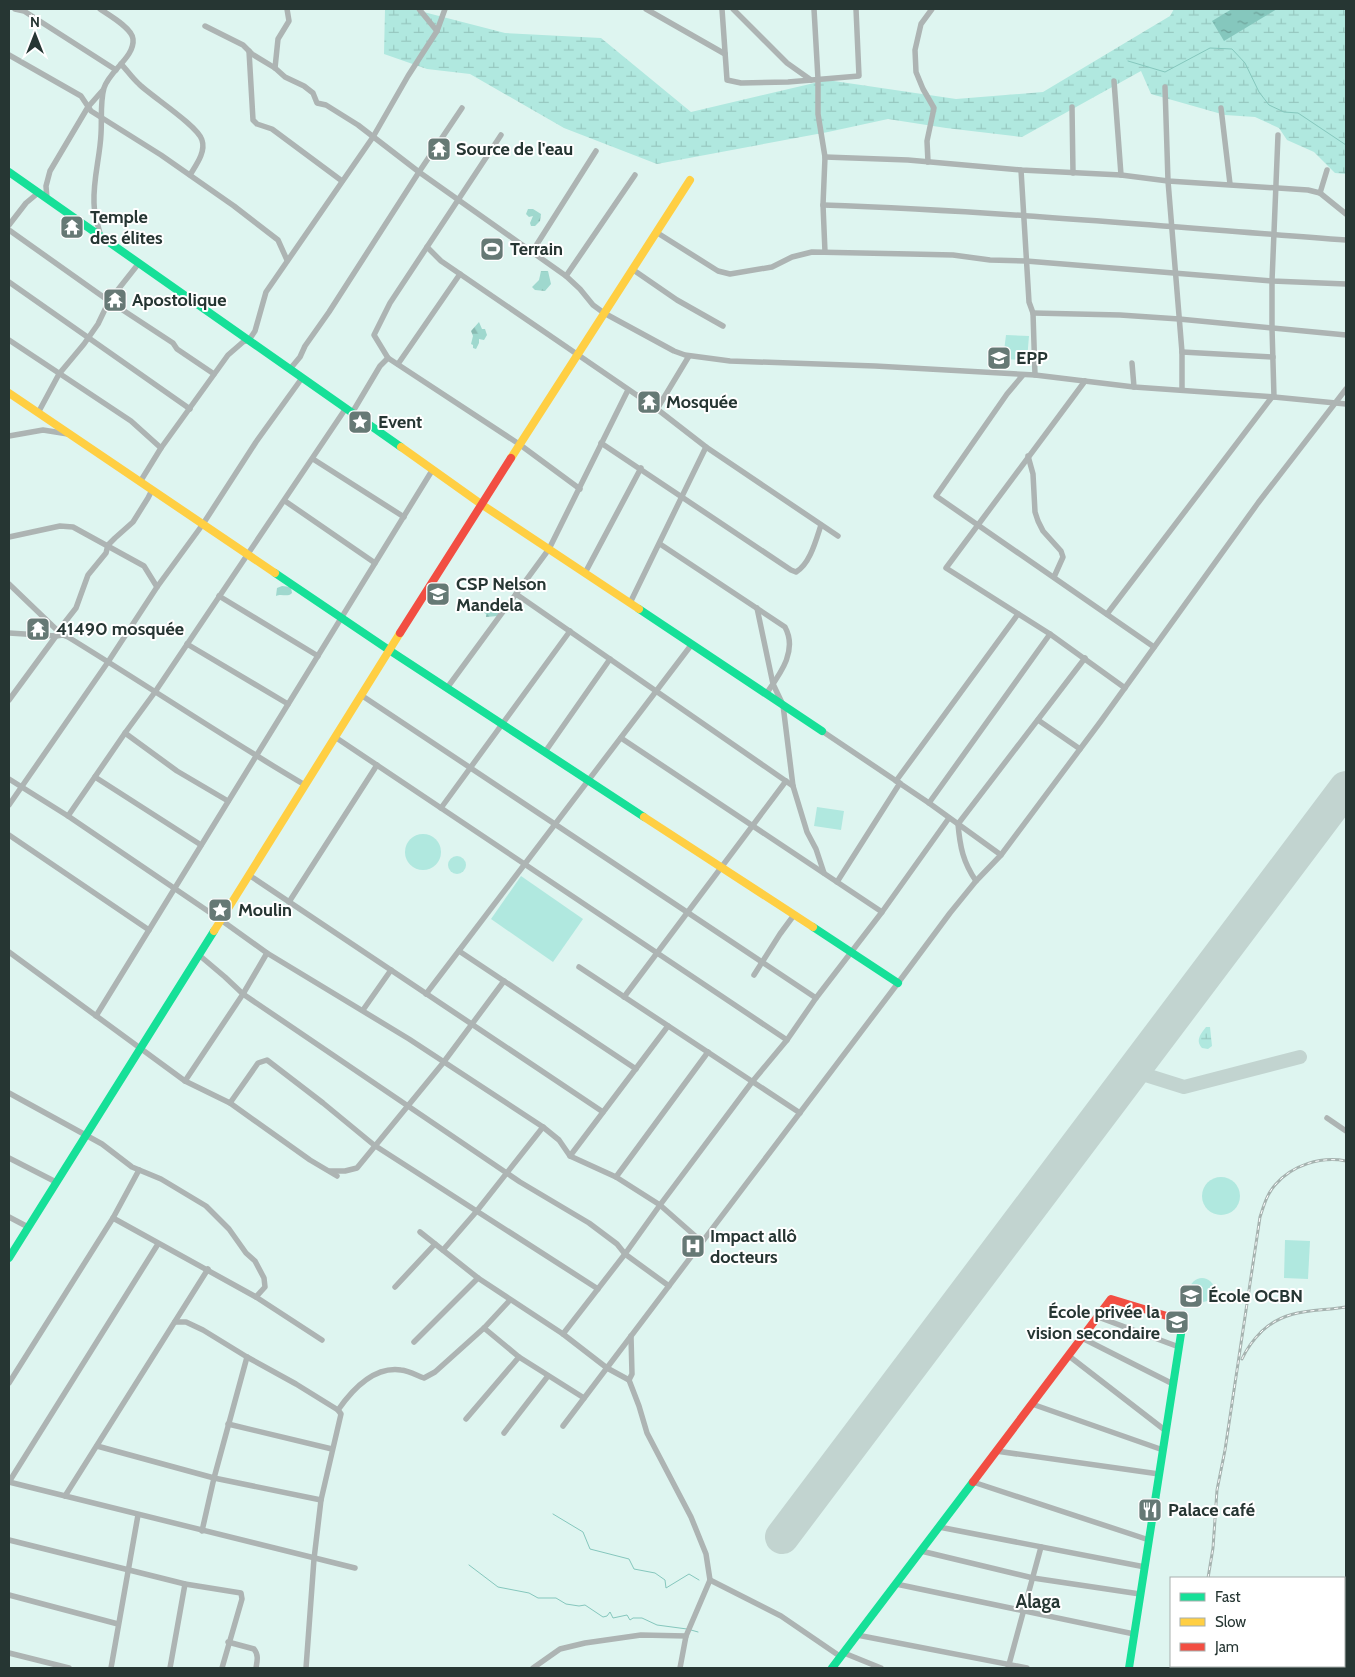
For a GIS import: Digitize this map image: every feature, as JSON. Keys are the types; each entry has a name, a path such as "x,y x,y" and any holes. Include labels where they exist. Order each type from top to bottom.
{"street":[{"path":"15,9 24,11 116,70"},
{"path":"47,199 46,186 50,171 88,107 104,88 109,76 129,54 134,42 133,36 116,19 100,9"},
{"path":"275,68 278,39 289,21 287,9"},
{"path":"419,9 437,31"},
{"path":"140,482 161,448 228,354 243,342 249,340 258,325 261,305 266,292 373,137 408,76 437,31 445,9"},
{"path":"646,9 726,54"},
{"path":"722,9 727,80 741,83 859,76 856,9"},
{"path":"733,9 787,63 811,80"},
{"path":"814,9 818,114 825,157 823,205 825,252"},
{"path":"928,162 927,141 934,108 916,72 915,50 921,24 932,9"},
{"path":"205,26 243,45 289,80 304,86 310,91 317,103 326,105 358,125 419,172 566,276 593,305 604,313 674,351 689,356 730,361 1035,375 1134,387 1346,404"},
{"path":"248,50 253,120 257,124 272,129 342,181"},
{"path":"9,55 82,96 86,100 88,107 102,119 161,155 234,206 278,240 288,260"},
{"path":"121,64 138,84 192,127 202,139 202,154 190,175"},
{"path":"1114,81 1121,175"},
{"path":"1165,87 1168,181 1182,352 1182,390"},
{"path":"101,237 94,204 94,185 104,88"},
{"path":"1072,107 1072,173"},
{"path":"290,369 300,357 305,346 462,108"},
{"path":"1221,108 1229,162 1230,184"},
{"path":"501,135 390,303 374,335 388,358 519,444 580,489"},
{"path":"1107,614 1273,397 1272,281 1278,135"},
{"path":"532,252 596,151"},
{"path":"825,157 1121,175 1168,181 1308,190 1320,193 1346,214"},
{"path":"1021,170 1029,302 1033,313 1035,375"},
{"path":"1320,193 1327,170"},
{"path":"9,172 481,504 898,782 1001,855"},
{"path":"566,276 635,175"},
{"path":"9,1258 481,504 690,180"},
{"path":"9,225 26,203 38,192"},
{"path":"823,205 922,208 1346,240"},
{"path":"9,230 109,301 168,339 177,349 214,374"},
{"path":"656,232 724,273 740,273 772,267 802,254 825,252 953,255 990,260 1176,272 1272,281 1346,284"},
{"path":"427,247 460,274 576,356 657,409 706,447 838,536"},
{"path":"38,413 60,374 89,337 109,301 139,263"},
{"path":"632,269 678,300 723,326"},
{"path":"398,364 460,274"},
{"path":"9,282 190,409"},
{"path":"1033,313 1120,315 1178,319 1346,335"},
{"path":"9,340 131,421 161,448"},
{"path":"1182,352 1273,357"},
{"path":"657,409 689,356"},
{"path":"68,816 125,732 155,692 313,459 380,366 388,358"},
{"path":"1132,363 1134,387"},
{"path":"1023,375 1007,394 936,496 1154,647"},
{"path":"9,805 108,662 156,587 203,524 256,442 302,378"},
{"path":"1085,381 946,568 1050,634 1125,688"},
{"path":"563,1426 950,913 976,881 1001,855 1125,688 1258,503 1346,389"},
{"path":"448,688 550,549 628,390"},
{"path":"9,393 390,650 898,983"},
{"path":"181,403 195,402"},
{"path":"43,430 53,423"},
{"path":"9,436 43,430 69,434"},
{"path":"601,443 796,572 801,569 808,558 821,525"},
{"path":"630,603 706,447"},
{"path":"1028,456 1033,474 1035,512 1038,521 1043,531 1061,551 1063,557 1054,577"},
{"path":"313,459 404,517"},
{"path":"585,573 641,468"},
{"path":"96,1016 433,469"},
{"path":"9,700 59,634 76,608 88,575 106,553 108,546 133,522 152,490"},
{"path":"285,501 375,563"},
{"path":"9,537 60,526 72,527 144,566 156,587"},
{"path":"660,544 785,627 790,645 787,659 766,694"},
{"path":"9,584 59,634"},
{"path":"516,594 793,786"},
{"path":"219,596 318,656"},
{"path":"757,608 773,684 783,705 793,786 807,832 816,849 824,873"},
{"path":"837,882 898,782 1018,614"},
{"path":"441,808 570,632"},
{"path":"9,633 59,634 68,637 305,785"},
{"path":"929,803 1050,634"},
{"path":"187,644 288,704"},
{"path":"426,994 692,644"},
{"path":"976,881 966,866 958,824 1085,658"},
{"path":"545,752 610,659"},
{"path":"361,696 816,998"},
{"path":"1038,720 1080,749"},
{"path":"125,732 177,771 228,801"},
{"path":"335,737 787,1040"},
{"path":"621,738 882,912"},
{"path":"289,902 377,765"},
{"path":"95,777 201,846"},
{"path":"9,779 68,816 268,953 363,1010 543,1127 559,1140 570,1156 616,1177 660,1205 702,1242"},
{"path":"624,997 786,781"},
{"path":"563,1334 625,1254 752,1082 787,1040 949,818"},
{"path":"9,835 149,930"},
{"path":"249,875 603,1112"},
{"path":"754,975 794,915"},
{"path":"459,951 636,1069"},
{"path":"9,952 185,1080 230,1103 310,1160 337,1176"},
{"path":"185,1080 243,994 268,953"},
{"path":"199,955 243,994 506,1172 589,1223 617,1244 625,1254 669,1286"},
{"path":"579,967 800,1113"},
{"path":"363,1010 391,970"},
{"path":"330,1171 345,1171 357,1168 443,1063 504,981"},
{"path":"570,1156 668,1026"},
{"path":"616,1177 708,1052"},
{"path":"230,1103 258,1063 267,1060 374,1145 598,1289"},
{"path":"9,1093 102,1144 132,1167 161,1179 206,1206 229,1228 246,1253 255,1261 264,1278 265,1287 256,1297"},
{"path":"1327,1118 1346,1131"},
{"path":"443,1250 476,1212 543,1127"},
{"path":"9,1158 56,1182"},
{"path":"9,1384 113,1218 139,1170"},
{"path":"9,1217 28,1228"},
{"path":"113,1218 256,1297 322,1340"},
{"path":"420,1232 478,1278 563,1334 607,1368 628,1380 639,1406 647,1433 691,1517 706,1554 710,1580 686,1636 680,1668"},
{"path":"158,1244 9,1482 356,1568"},
{"path":"395,1287 435,1244"},
{"path":"65,1496 208,1270"},
{"path":"414,1342 478,1278"},
{"path":"832,1668 1111,1299 1183,1321 1129,1668"},
{"path":"338,1410 346,1397 367,1379 386,1371 399,1369 422,1377 429,1376 484,1328 510,1300"},
{"path":"1098,1317 1179,1347"},
{"path":"175,1322 186,1322 203,1330 247,1358 296,1384 338,1410 341,1414 321,1500 314,1559 306,1668"},
{"path":"484,1328 519,1357 584,1398"},
{"path":"628,1380 632,1374 631,1336"},
{"path":"1082,1338 1173,1384"},
{"path":"1068,1356 1166,1432"},
{"path":"466,1419 519,1357"},
{"path":"202,1531 228,1424 247,1358"},
{"path":"504,1433 548,1376"},
{"path":"1032,1404 1163,1450"},
{"path":"228,1424 332,1449"},
{"path":"97,1446 214,1478 321,1500"},
{"path":"996,1451 1159,1474"},
{"path":"973,1482 1149,1540"},
{"path":"111,1668 138,1515"},
{"path":"939,1526 1145,1567"},
{"path":"9,1540 185,1584 241,1593 242,1600 228,1642 222,1668"},
{"path":"1009,1666 1041,1547"},
{"path":"921,1551 1032,1578 1140,1594"},
{"path":"710,1580 781,1616 842,1655 881,1668"},
{"path":"170,1668 185,1584"},
{"path":"896,1584 1134,1634"},
{"path":"9,1595 118,1624"},
{"path":"533,1668 560,1650 585,1643 641,1635 686,1636"},
{"path":"857,1635 1027,1668"},
{"path":"228,1642 254,1650 258,1660 256,1668"},
{"path":"9,1653 51,1666 70,1668"}],"green space":[{"path":"385,9 412,9 505,33 601,38 691,112 827,80 956,99 1043,92 1170,16 1174,9 1346,9 1346,174 1335,173 1314,152 1287,140 1279,128 1255,117 1225,115 1151,94 1141,71 1022,137 888,119 657,164 564,128 470,74 427,69 384,54"},
{"path":"528,209 533,209 541,214 540,221 535,226 531,226 530,223 533,216 529,217 526,214"},
{"path":"541,271 548,271 551,284 545,291 535,290 532,287 539,280"},
{"path":"479,322 487,335 484,340 479,339 476,349 471,344 473,336 471,331"},
{"path":"1006,335 1029,336 1027,360 1003,359"},
{"path":"282,586 291,587 292,593 276,596 277,588"},
{"path":"487,606 495,607 502,611 498,616 486,617 486,614 483,612"},
{"path":"817,807 844,811 841,830 814,826"},
{"path":"423,834 430,835 436,839 440,845 440,859 436,865 430,869 423,870 416,869 410,865 406,859 405,852 406,845 410,839 416,835"},
{"path":"453,856 461,856 466,861 464,872 453,874 448,869 448,861"},
{"path":"521,876 583,919 553,962 491,919"},
{"path":"1206,1027 1210,1027 1212,1046 1208,1049 1202,1048 1199,1042"},
{"path":"1221,1177 1234,1183 1240,1196 1234,1209 1221,1215 1208,1209 1202,1196 1208,1183"},
{"path":"1285,1240 1310,1241 1308,1279 1284,1278"},
{"path":"1202,1278 1210,1282 1214,1290 1210,1298 1202,1302 1194,1298 1190,1290 1194,1282"}],"water":[{"path":"1232,9 1277,9 1224,41 1212,21"}],"waterway":[{"path":"1128,61 1165,72 1210,48 1232,49 1245,63 1259,92 1269,105 1284,112 1298,113 1346,145"},
{"path":"553,1514 583,1532 590,1549 629,1559 634,1569 655,1573 665,1580 666,1588 689,1574 699,1580"},
{"path":"469,1565 498,1587 529,1593 538,1598 556,1598 566,1604 585,1605 603,1617 607,1616 610,1612 613,1618 627,1615 630,1620 642,1618 657,1625 687,1629"},
{"path":"691,1630 698,1632"}],"taxiway":[{"path":"1133,1071 1184,1087 1300,1057"}],"runway":[{"path":"782,1537 1346,788"}],"railway":[{"path":"1208,1577 1213,1548 1217,1490 1225,1450 1261,1213 1272,1188 1298,1167 1317,1161 1346,1161"},
{"path":"1242,1359 1259,1334 1281,1318 1302,1312 1346,1307"}],"traffic: fast":[{"path":"9,172 401,447"},
{"path":"275,573 644,817"},
{"path":"639,609 822,731"},
{"path":"813,927 898,983"},
{"path":"9,1258 214,931"},
{"path":"1129,1668 1183,1321 1180,1320"},
{"path":"832,1668 973,1482"}],"traffic: slow":[{"path":"511,458 690,180"},
{"path":"9,393 275,573"},
{"path":"401,447 481,504 639,609"},
{"path":"214,931 400,633"},
{"path":"644,817 813,927"}],"traffic: jam":[{"path":"400,633 511,458"},
{"path":"973,1482 1111,1299 1180,1320"}],"place":[{"name":"Source de l'eau","path":"439,149"},
{"name":"Temple des élites","path":"72,227"},
{"name":"Terrain","path":"492,249"},
{"name":"Apostolique","path":"115,300"},
{"name":"EPP","path":"999,358"},
{"name":"Mosquée","path":"649,402"},
{"name":"Event","path":"360,422"},
{"name":"CSP Nelson Mandela","path":"438,594"},
{"name":"41490 mosquée","path":"38,629"},
{"name":"Moulin","path":"220,910"},
{"name":"Impact allô docteurs","path":"693,1246"},
{"name":"École OCBN","path":"1191,1296"},
{"name":"École privée la vision secondaire","path":"1177,1322"},
{"name":"Palace café","path":"1150,1510"}],"district":[{"name":"Alaga","path":"1038,1601"}]}
